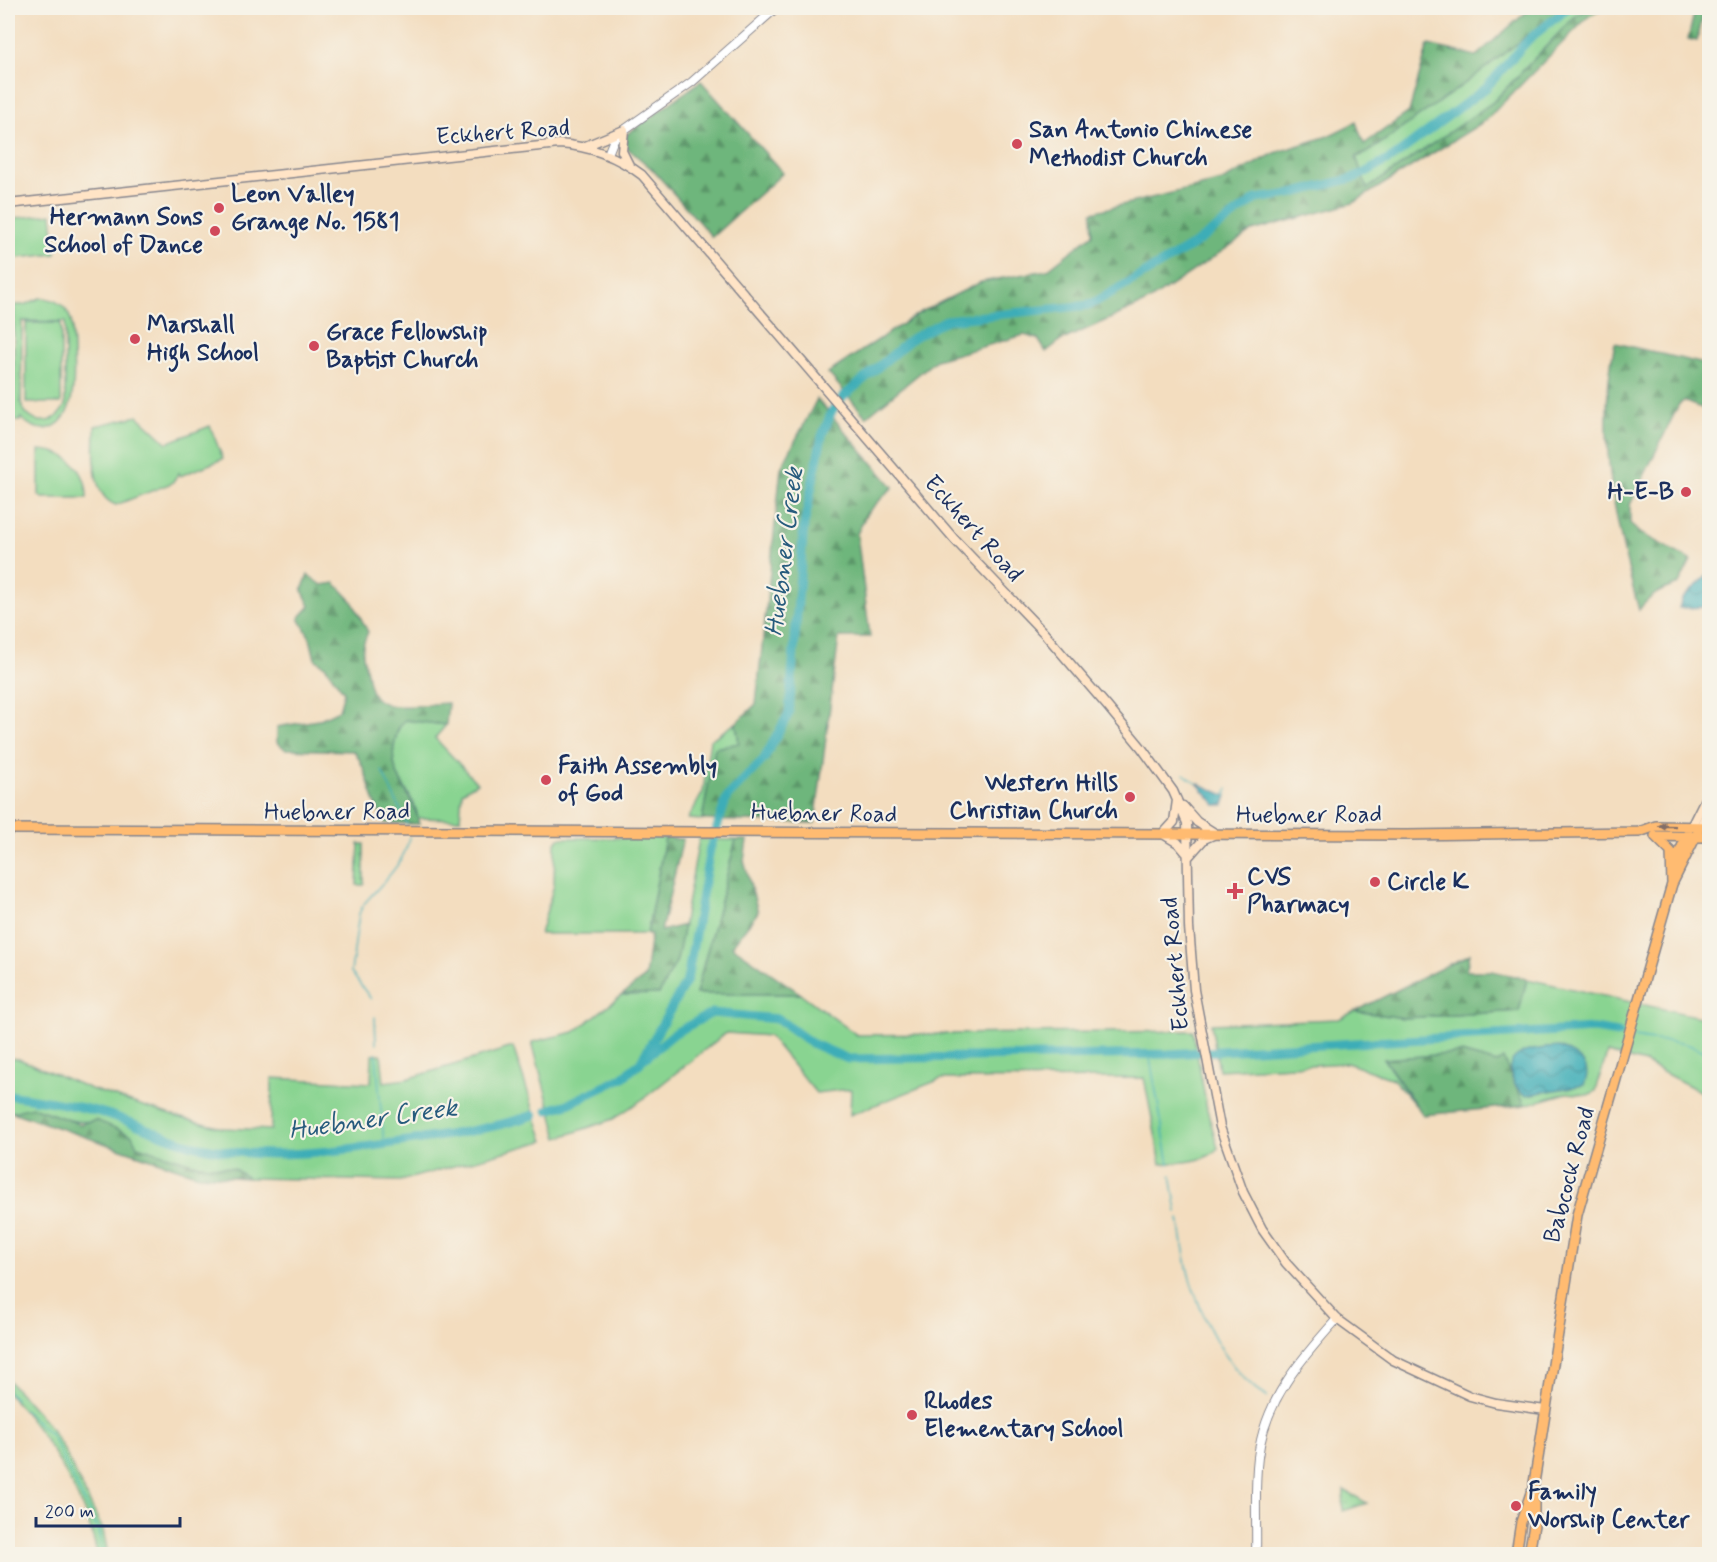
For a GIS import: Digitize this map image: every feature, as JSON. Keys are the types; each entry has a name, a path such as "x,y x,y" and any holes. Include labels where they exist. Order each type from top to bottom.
{"main road":[{"path":"583,147 624,130 622,146 630,166"},
{"name":"Eckhert Road","path":"8,204 559,144 583,147 608,154 630,166 654,186 955,540 1044,633 1141,747 1177,799 1184,813 1188,834 1189,938 1201,1031 1228,1156 1252,1210 1286,1263 1337,1319 1392,1360 1450,1388 1496,1403 1545,1410"},
{"name":"Babcock Road","path":"1700,827 1710,789"},
{"path":"1177,799 1197,822 1216,834"},
{"path":"1177,799 1174,822 1162,834 1178,843 1189,856 1204,839 1216,834"},
{"name":"Babcock Road","path":"1672,884 1672,870 1710,807"},
{"name":"Huebner Road","path":"1639,832 1656,826 1700,827"},
{"name":"Huebner Road","path":"8,829 1407,835 1639,832 1655,836 1710,837"},
{"path":"1655,836 1671,852 1672,870"},
{"name":"Babcock Road","path":"1529,1554 1534,1525 1534,1483 1573,1235 1672,884 1691,837"},
{"name":"Babcock Road","path":"1516,1554 1521,1522 1534,1483"}],"street":[{"path":"608,154 624,130 676,95 776,8"},
{"path":"1256,1554 1258,1457 1268,1418 1294,1368 1337,1319"}],"green space":[{"path":"1531,8 1563,8 1467,82 1367,153 1356,157 1367,189 1493,102 1575,16 1591,8 1606,8 1589,16 1485,121 1353,203 1252,231 1147,302 1060,341 1046,352 1038,339 1024,335 936,360 866,417 828,373 919,313 981,282 1047,270 1093,234 1092,212 1222,181 1275,153 1328,136 1356,122 1364,144 1409,112 1428,45 1476,56"},
{"path":"1563,8 1591,8 1575,16 1493,102 1367,189 1356,157 1367,153 1467,82"},
{"path":"1684,8 1705,8 1697,41 1688,39 1694,14"},
{"path":"701,81 783,173 712,237 652,169 626,147 626,135"},
{"path":"52,214 56,254 8,259 8,219"},
{"path":"40,298 46,298 62,305 71,320 74,368 71,398 67,412 60,422 50,428 34,427 21,418 20,421 14,421 14,305 24,305","holes":["22,321 65,322 65,405 55,418 49,421 35,420 24,411 21,403"]},
{"path":"26,323 61,323 61,403 26,403"},
{"path":"1615,343 1709,365 1709,419 1702,408 1684,401 1679,404 1630,505 1630,523 1638,532 1691,560 1679,584 1656,594 1639,610 1622,545 1610,478 1607,410 1609,376"},
{"path":"817,399 893,487 867,513 857,534 870,637 839,637 815,823 702,820 715,748 739,743 736,723 756,704 781,468"},
{"path":"138,416 167,443 210,426 223,459 180,476 179,473 172,483 116,505 107,500 97,482 95,426"},
{"path":"39,450 59,454 74,464 84,478 87,498 42,498 39,495"},
{"path":"308,575 322,585 335,583 352,601 368,632 363,655 371,689 379,700 396,706 448,703 446,725 405,720 396,735 394,764 412,802 419,824 385,823 354,751 285,749 277,742 277,727 318,720 339,710 344,692 326,667 315,659 310,638 299,618 310,606 302,590"},
{"path":"405,720 446,725 435,738 477,783 462,792 460,819 418,818 394,764 396,736"},
{"path":"736,723 739,743 715,749 702,820 688,819 703,792 710,740"},
{"path":"559,838 665,838 647,934 540,934 554,885 555,844"},
{"path":"665,838 683,839 661,931 684,925 677,960 659,994 622,995 645,977 651,934 647,934"},
{"path":"699,839 736,840 696,994 801,994 857,1035 1193,1031 1207,1109 1218,1148 1207,1157 1200,1159 1161,1164 1144,1078 941,1079 850,1115 851,1089 816,1093 769,1036 726,1033 643,1099 613,1119 558,1138 532,1042 574,1032 622,995 659,994 677,960"},
{"path":"736,840 747,840 744,861 758,912 732,946 801,994 696,994"},
{"path":"359,844 364,844 364,885 357,885"},
{"path":"1470,954 1466,971 1492,971 1527,979 1519,1011 1404,1018 1355,1011"},
{"path":"1527,979 1709,1019 1709,1045 1705,1045 1709,1060 1709,1096 1645,1063 1607,1053 1596,1091 1588,1095 1567,1093 1525,1105 1503,1059 1497,1063 1461,1053 1384,1060 1416,1106 1393,1079 1347,1063 1219,1070 1211,1024 1339,1019 1355,1011 1404,1018 1519,1011"},
{"path":"513,1047 544,1141 400,1181 248,1178 233,1168 199,1165 137,1146 96,1120 83,1122 33,1109 8,1114 8,1058 19,1059 91,1089 177,1117 223,1128 271,1130 272,1078 371,1083 372,1055 381,1054 384,1082 407,1079"},
{"path":"1461,1053 1497,1063 1503,1059 1525,1105 1423,1115 1384,1059"},
{"path":"32,1107 80,1124 96,1120 132,1135 137,1146 199,1165 233,1168 248,1178 198,1175 12,1112"},
{"path":"8,1380 46,1422 62,1446 103,1530 108,1554 97,1554 92,1534 74,1490 37,1428 8,1394"},
{"path":"1344,1490 1367,1503 1343,1511"}],"water":[{"path":"1709,574 1709,607 1679,608 1682,599"},
{"path":"1197,783 1227,796 1224,805 1216,805"},
{"path":"1559,1047 1582,1061 1587,1071 1584,1085 1526,1095 1512,1077 1510,1068 1512,1061 1525,1052"}],"waterway":[{"name":"Huebner Creek","path":"548,1110 568,1104 622,1078 640,1063 687,980 710,849 727,797 764,759 789,713 804,525 822,436 832,411 843,397 911,339 946,320 1090,305 1195,244 1256,199 1291,194 1357,177 1392,158 1486,88 1529,39 1568,8"},
{"path":"382,771 407,824"},
{"path":"1184,774 1196,783"},
{"path":"1226,796 1228,788"},
{"path":"371,999 351,972 359,914 363,905 403,856 409,837"},
{"path":"645,1058 675,1033 712,1013 778,1019 811,1043 848,1059 1168,1054 1594,1029 1618,1033"},
{"path":"375,1017 376,1044"},
{"path":"1618,1033 1623,1034"},
{"path":"1631,1036 1682,1043 1710,1056"},
{"path":"1149,1053 1169,1164"},
{"path":"376,1054 384,1144"},
{"name":"Huebner Creek","path":"8,1095 85,1108 196,1146 222,1151 273,1154 324,1152 375,1146 468,1132 534,1115"},
{"path":"1171,1175 1177,1212"},
{"path":"1179,1219 1188,1271 1205,1319 1231,1363 1242,1376 1267,1397"},
{"path":"8,1392 15,1399"},
{"path":"23,1409 52,1436 98,1530 103,1554"}],"place":[{"name":"San Antonio Chinese Methodist Church","path":"1017,144"},
{"name":"Leon Valley Grange No. 1581","path":"219,208"},
{"name":"Hermann Sons School of Dance","path":"215,231"},
{"name":"Marshall High School","path":"135,339"},
{"name":"Grace Fellowship Baptist Church","path":"314,346"},
{"name":"H-E-B","path":"1686,492"},
{"name":"Faith Assembly of God","path":"546,780"},
{"name":"Western Hills Christian Church","path":"1130,797"},
{"name":"Circle K","path":"1375,882"},
{"name":"CVS Pharmacy","path":"1235,891"},
{"name":"Rhodes Elementary School","path":"912,1415"},
{"name":"Family Worship Center","path":"1516,1506"}]}
